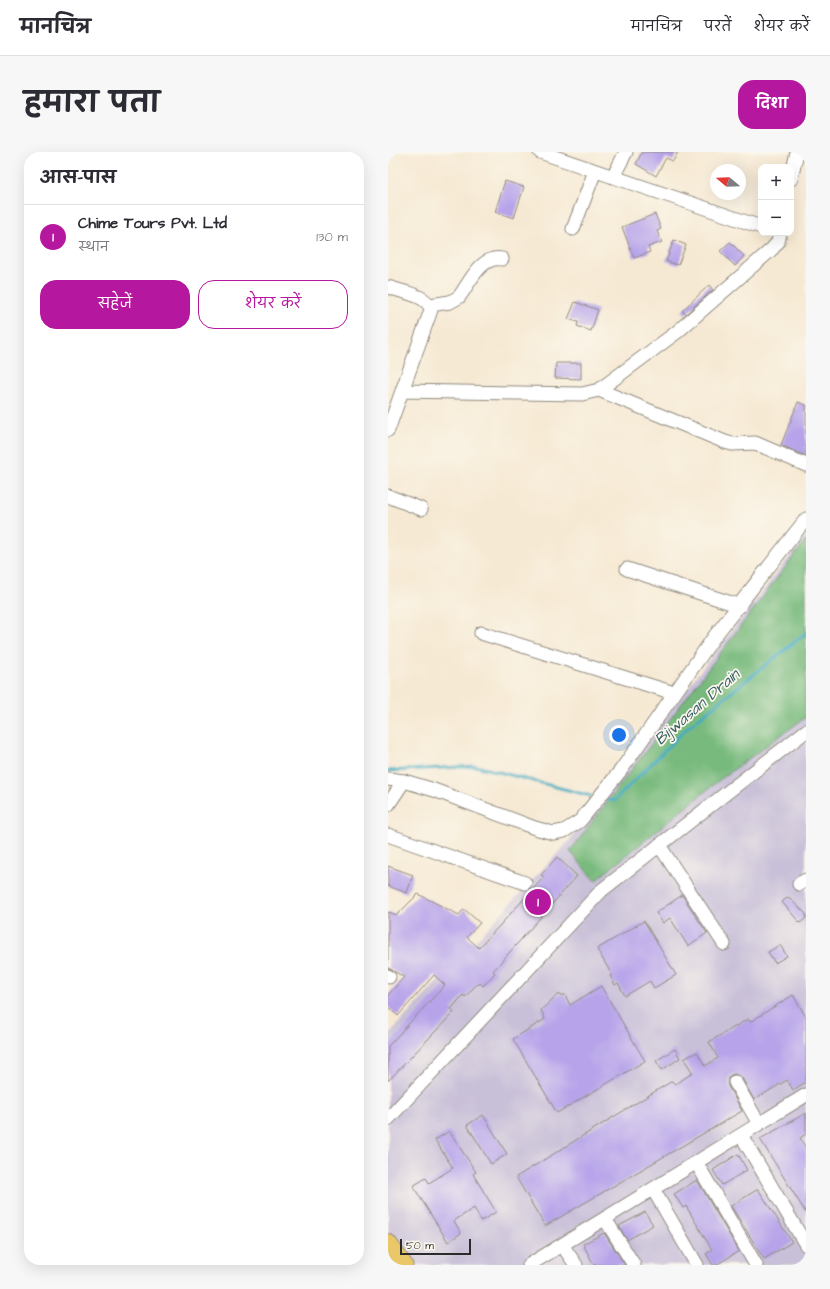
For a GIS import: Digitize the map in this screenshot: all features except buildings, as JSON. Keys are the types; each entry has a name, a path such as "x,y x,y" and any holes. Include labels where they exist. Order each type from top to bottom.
{"main road":[{"path":"388,1243 404,1265"}],"street":[{"path":"540,152 572,157 595,171 758,226"},
{"path":"613,177 626,152"},
{"path":"794,166 797,152"},
{"path":"573,229 595,171"},
{"path":"402,391 582,394 599,390 677,332 772,249 778,236"},
{"path":"430,305 455,300 459,297 487,260 495,258 502,259"},
{"path":"388,287 425,299 430,305 430,317 388,430"},
{"path":"599,390 725,442 732,444 755,443 806,465"},
{"path":"388,496 421,509"},
{"path":"388,779 404,781 535,828 553,833 564,831 580,821 613,780 714,637 740,606 806,519"},
{"path":"627,570 740,606"},
{"path":"481,633 674,693"},
{"path":"388,1109 588,893 806,721"},
{"path":"388,1119 588,903 616,878 806,731"},
{"path":"388,805 404,781"},
{"path":"388,835 525,883"},
{"path":"659,845 724,944"},
{"path":"735,1082 759,1124"},
{"path":"529,1265 806,1095"},
{"path":"741,1135 806,1245"},
{"path":"696,1162 756,1265"},
{"path":"653,1189 697,1265"},
{"path":"605,1219 634,1265"},
{"path":"562,1245 576,1265"}],"shaded area":[{"path":"806,535 806,1265 388,1265 388,1035 568,842"}],"green space":[{"path":"806,540 806,717 718,781 595,881 570,851"}],"waterway":[{"name":"Bijwasan Drain","path":"607,800 614,801 689,726 806,633"},
{"name":"Bijwasan Drain","path":"388,771 476,766 591,796"}],"place":[{"name":"Chime Tours Pvt. Ltd","path":"538,902"}]}
